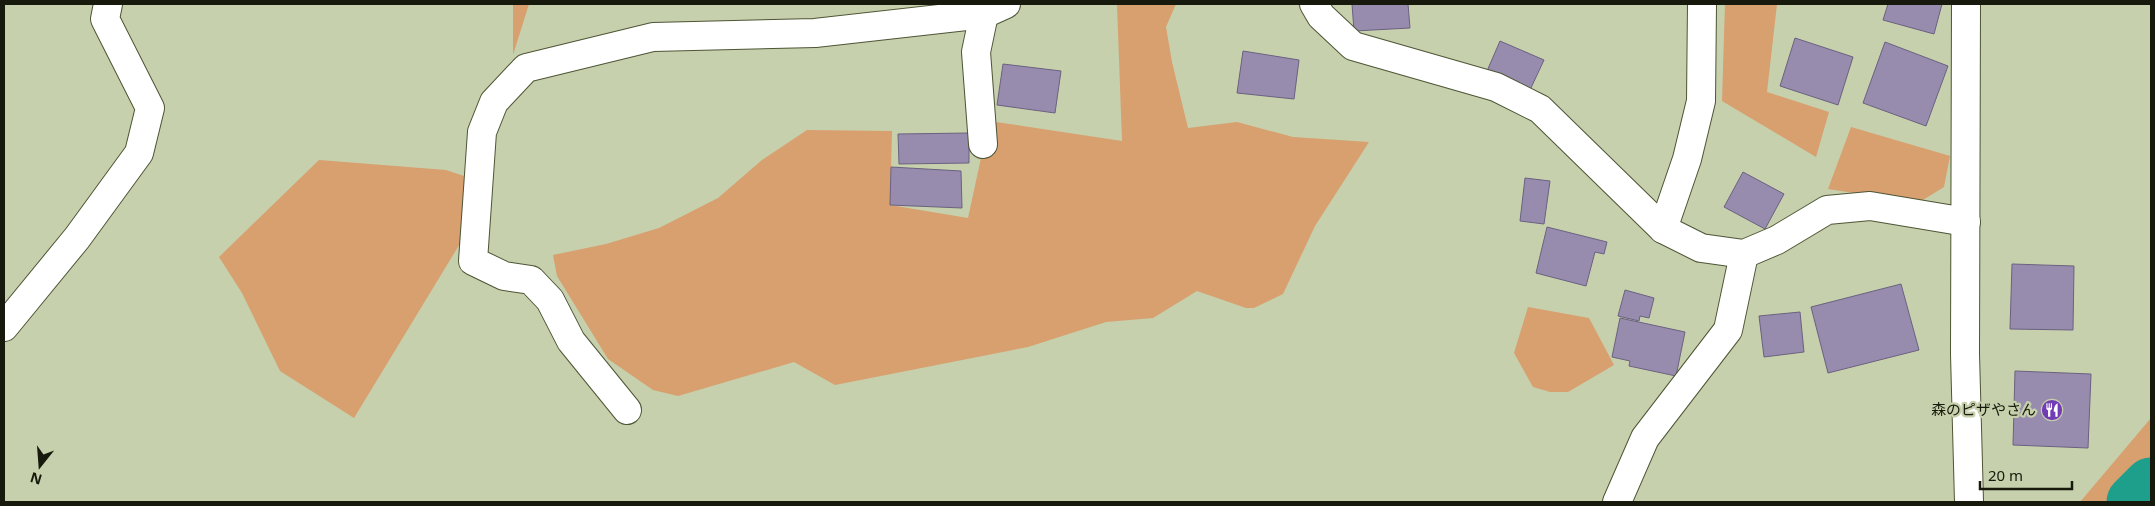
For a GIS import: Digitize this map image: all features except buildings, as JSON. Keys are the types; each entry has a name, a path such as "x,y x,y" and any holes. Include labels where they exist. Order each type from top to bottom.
{"street":[{"path":"4,327 82,231 139,153 150,108 104,19 108,4"},
{"path":"1314,4 1321,16 1353,46 1496,87 1540,109 1663,229 1701,248 1744,254 1777,240 1827,210 1870,206 1966,222"},
{"path":"1663,229 1686,159 1701,101 1702,4"},
{"path":"1966,4 1965,354 1968,502"},
{"path":"983,144 976,52 995,9"},
{"path":"627,410 571,341 550,300 531,280 504,276 473,261 482,132 494,102 526,68 653,37 815,33 995,9"},
{"path":"1617,502 1644,438 1728,330 1744,254"}],"shaded area":[{"path":"513,4 529,4 513,55"},
{"path":"1117,4 1176,4 1166,27 1172,62 1188,128 1237,122 1293,137 1369,142 1315,226 1283,294 1254,308 1246,308 1197,291 1153,318 1106,322 1028,347 835,385 794,362 678,396 653,390 608,359 557,276 553,255 606,244 659,228 718,198 762,160 807,130 892,131 890,205 968,218 989,121 1122,141"},
{"path":"1725,4 1777,4 1767,92 1829,112 1816,157 1722,101"},
{"path":"1851,127 1950,156 1944,187 1918,203 1828,189"},
{"path":"319,160 446,170 464,176 464,237 354,418 280,371 242,293 219,257"},
{"path":"1528,307 1589,318 1614,365 1568,392 1550,392 1533,387 1514,353"},
{"path":"2151,418 2151,502 2080,502"}],"waterway":[{"path":"2134,502 2151,485"}],"place":[{"name":"森のピザやさん","path":"2052,410"}]}
